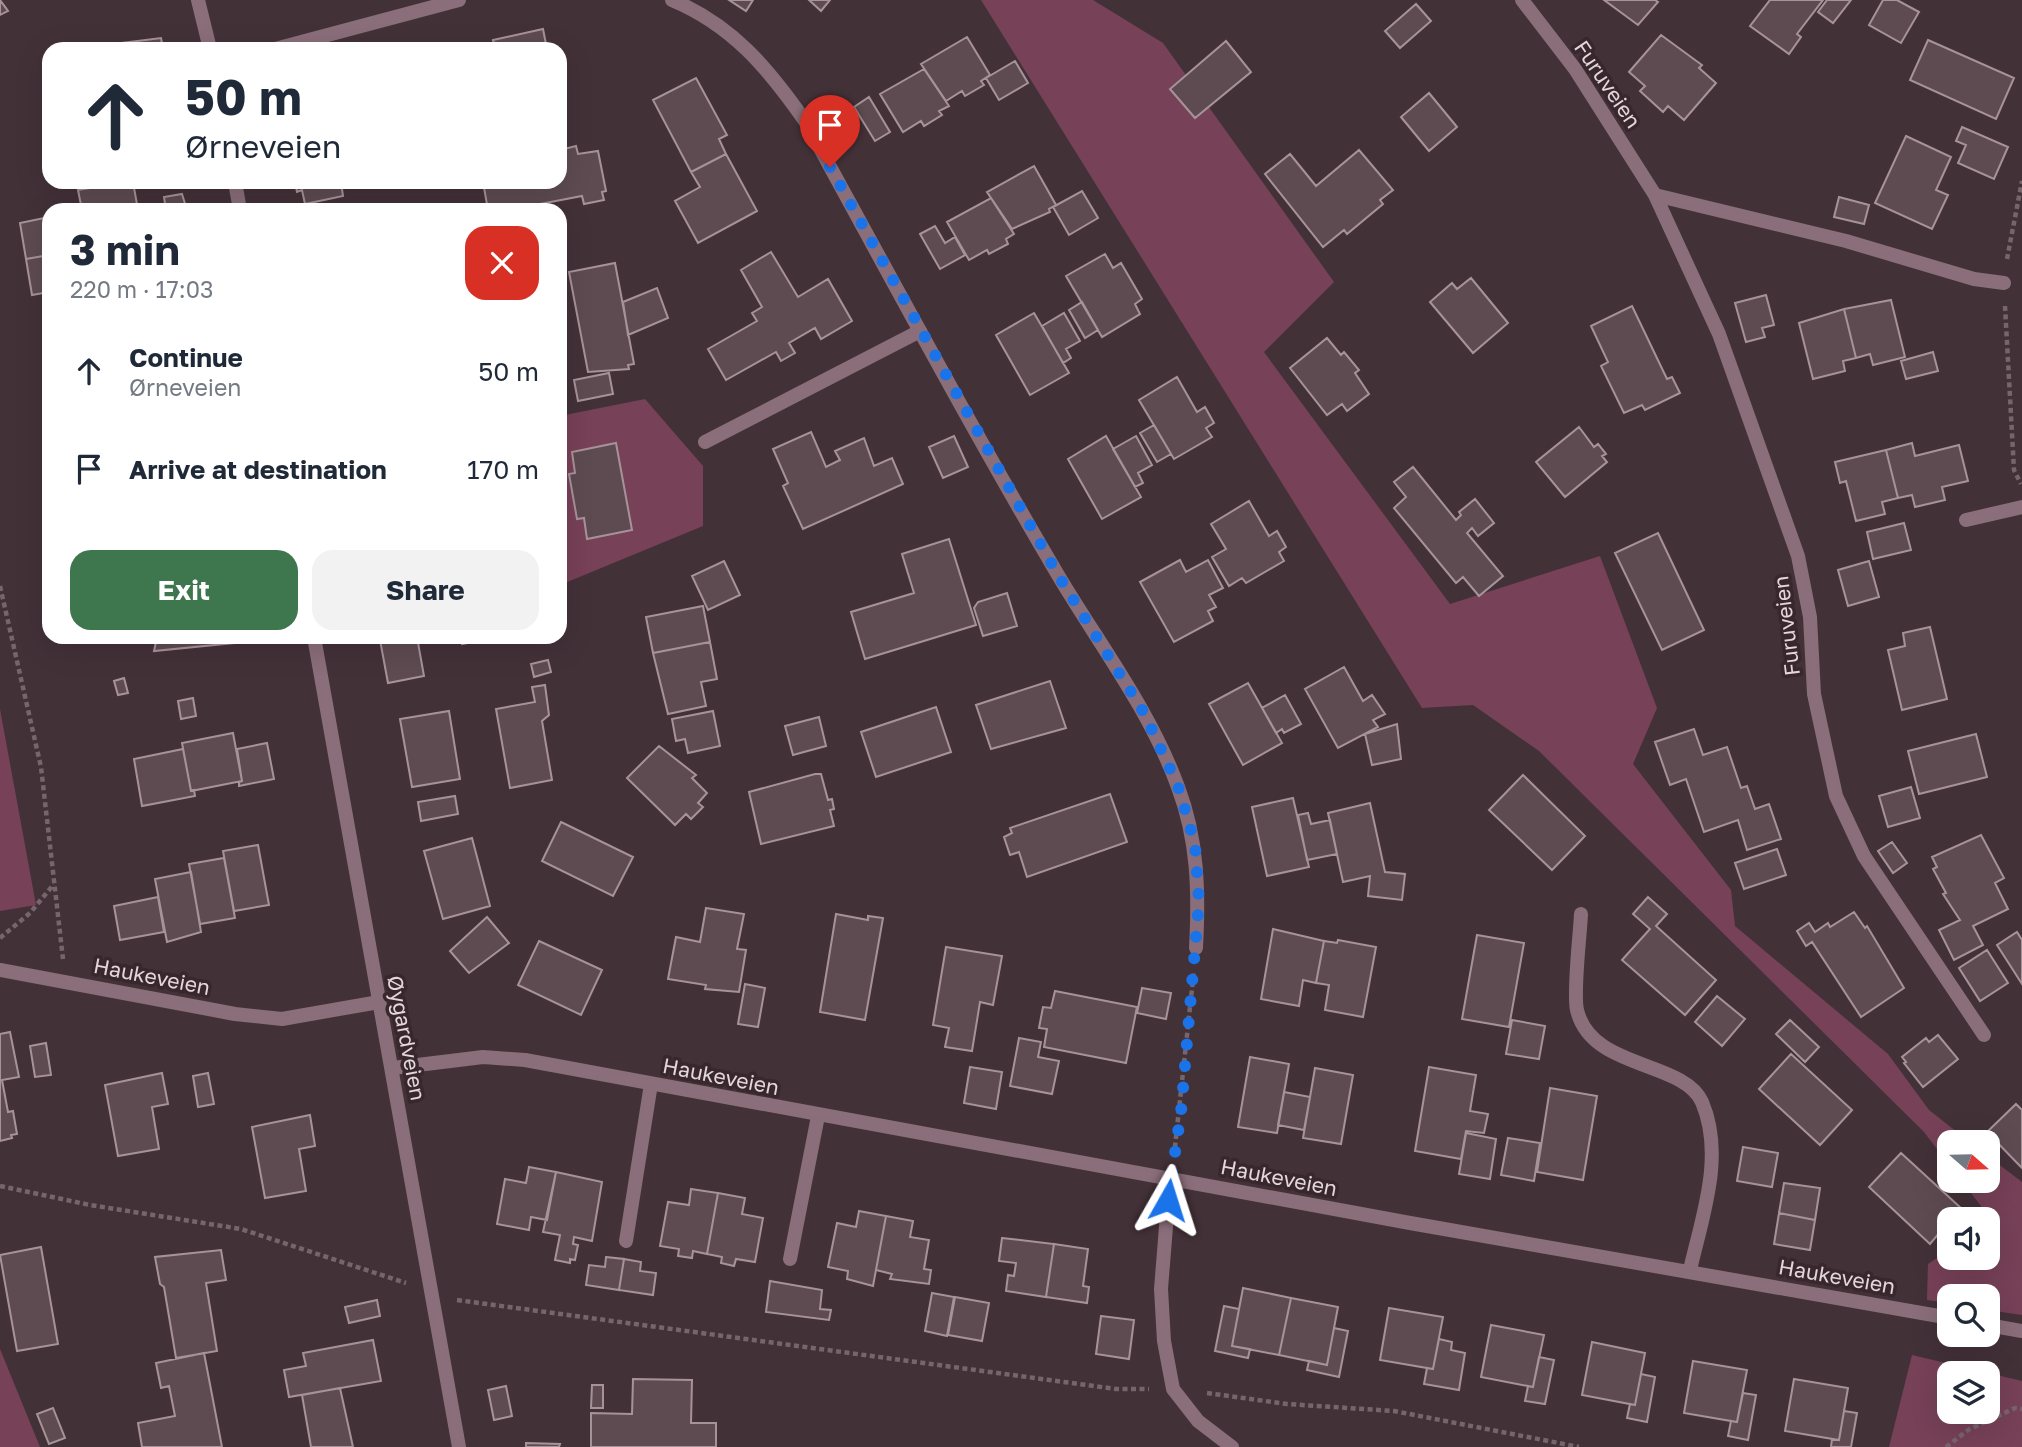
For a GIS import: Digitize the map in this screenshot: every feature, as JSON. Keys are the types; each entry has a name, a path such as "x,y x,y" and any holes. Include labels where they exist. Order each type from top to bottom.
{"street":[{"path":"198,0 208,42"},
{"path":"301,42 459,0"},
{"path":"672,0 698,11 735,36 771,72 805,121 1058,575 1144,713 1178,786 1195,844 1199,902 1196,948"},
{"name":"Furuveien","path":"1522,0 1575,69 1655,195 1719,334 1798,556 1810,617 1814,694 1836,796 1864,856 1984,1035"},
{"path":"1655,195 1846,241 1974,279 2004,283"},
{"path":"705,442 920,331"},
{"path":"1965,520 2022,507"},
{"name":"Øygardveien","path":"315,644 459,1447"},
{"path":"1581,914 1577,1011 1597,1044 1682,1083 1701,1101 1712,1146 1711,1181 1690,1270"},
{"name":"Haukeveien","path":"0,970 235,1014 282,1019 379,1002"},
{"name":"Haukeveien","path":"393,1068 483,1057 525,1060 818,1116 1937,1316"},
{"path":"626,1241 651,1084"},
{"path":"790,1259 818,1116"},
{"path":"1170,1177 1161,1289 1164,1341 1173,1388 1198,1421 1232,1447"},
{"path":"2000,1327 2022,1331"}],"path":[{"path":"2022,181 2004,283 2014,470 2022,487"},
{"path":"0,586 41,767 65,981"},
{"path":"0,938 30,913 54,883"},
{"path":"1170,1177 1181,1112 1196,948"},
{"path":"0,1186 90,1205 241,1229 395,1277 434,1297 1116,1389 1173,1388 1287,1404 1394,1411 1579,1447"},
{"path":"1946,1447 1968,1430 2014,1408 2022,1409"}],"shaded area":[{"path":"981,0 1093,0 1163,43 1334,282 1264,352 1450,604 1600,556 1657,708 1633,764 1731,890 1735,926 1888,1054 1929,1110 1954,1130 1937,1130 1937,1149 1924,1132 1539,751 1473,705 1422,708"},
{"path":"645,399 703,466 703,526 567,582 567,415"},
{"path":"0,709 36,905 0,911"},
{"path":"2000,1165 2022,1182 2022,1315 2000,1312 2000,1284 1937,1284 1937,1301 1927,1300 1928,1264 1937,1258 1937,1270 2000,1270 2000,1207 1982,1207 1972,1194 2000,1194"},
{"path":"0,1349 40,1447 0,1447"},
{"path":"1912,1355 1937,1361 1937,1424 2000,1424 2000,1376 2022,1381 2022,1447 1889,1447"}],"building":[{"path":"0,0 8,11 0,15"},
{"path":"729,0 753,0 746,11"},
{"path":"809,0 830,0 821,11"},
{"path":"1604,0 1655,0 1658,2 1638,25"},
{"path":"1770,0 1823,0 1797,34 1801,37 1789,54 1750,26"},
{"path":"1827,0 1851,0 1833,23 1818,12"},
{"path":"1883,0 1897,0 1919,12 1901,43 1869,25"},
{"path":"1416,4 1431,21 1400,48 1385,31"},
{"path":"543,29 546,42 493,42"},
{"path":"1661,35 1702,65 1699,68 1716,83 1684,120 1668,106 1663,112 1640,91 1645,86 1629,72"},
{"path":"967,37 990,75 981,81 984,85 965,96 962,91 946,101 921,64"},
{"path":"161,38 162,42 130,42"},
{"path":"1928,40 2014,78 1996,119 1910,80"},
{"path":"1226,41 1251,72 1195,118 1170,89"},
{"path":"1015,61 1028,83 999,100 986,78"},
{"path":"924,69 949,106 939,111 942,115 924,126 921,121 903,132 880,94"},
{"path":"696,78 727,135 719,139 726,154 691,172 653,100"},
{"path":"1429,93 1457,127 1429,151 1401,117"},
{"path":"869,97 890,132 875,141 854,107"},
{"path":"1962,127 2008,147 1994,179 1958,163 1966,145 1956,141"},
{"path":"1906,136 1951,157 1936,190 1948,195 1932,229 1875,203"},
{"path":"576,146 578,154 598,151 606,191 602,192 604,200 584,204 582,196 546,203 487,203 484,189 567,189 567,148"},
{"path":"1359,150 1393,190 1380,200 1383,204 1347,234 1344,230 1323,247 1265,174 1290,154 1316,186"},
{"path":"726,154 757,211 698,243 675,201 700,187 691,172"},
{"path":"1034,166 1056,205 1049,209 1050,212 1012,229 987,192"},
{"path":"134,189 137,203 81,203 78,190"},
{"path":"296,189 342,189 343,196 305,203 302,190 297,192"},
{"path":"1082,191 1098,218 1069,235 1053,207"},
{"path":"182,194 185,203 165,203 164,197"},
{"path":"1839,197 1869,205 1864,224 1834,217"},
{"path":"991,198 1014,234 1006,239 1008,244 989,254 987,250 969,260 947,222"},
{"path":"42,218 42,256 26,259 20,223"},
{"path":"935,226 945,243 955,237 965,255 940,269 920,234"},
{"path":"771,252 798,297 828,279 852,321 821,339 815,328 789,343 795,353 781,361 776,352 726,380 708,349 757,321 752,313 762,307 741,270"},
{"path":"1105,254 1113,268 1121,263 1142,299 1135,304 1140,314 1102,337 1066,276"},
{"path":"42,256 42,293 32,295 26,259"},
{"path":"615,263 634,364 628,365 629,369 588,372 569,272"},
{"path":"1471,278 1508,323 1473,353 1430,302 1452,283 1457,289"},
{"path":"657,288 668,318 628,335 623,302"},
{"path":"1766,295 1774,325 1762,328 1765,337 1746,342 1735,303"},
{"path":"1891,300 1905,357 1873,365 1870,354 1856,358 1844,309"},
{"path":"1082,302 1098,330 1085,338 1069,310"},
{"path":"1632,306 1667,379 1672,377 1680,393 1645,410 1642,405 1624,413 1601,366 1608,362 1591,326"},
{"path":"1844,309 1856,358 1843,361 1845,371 1813,379 1799,323"},
{"path":"1034,313 1069,373 1030,395 996,335"},
{"path":"1064,313 1080,341 1066,349 1071,358 1063,363 1042,326"},
{"path":"1327,338 1341,355 1344,352 1359,370 1355,373 1369,394 1347,411 1342,404 1327,415 1290,368"},
{"path":"1933,352 1938,371 1906,379 1901,361"},
{"path":"609,373 613,394 578,401 574,380"},
{"path":"1177,377 1197,412 1205,407 1214,423 1206,428 1212,437 1174,459 1139,400"},
{"path":"1154,425 1171,454 1157,462 1140,433"},
{"path":"1579,427 1594,447 1598,444 1606,454 1602,456 1607,462 1565,497 1536,462"},
{"path":"811,432 826,467 840,460 835,451 864,438 874,466 892,458 903,484 803,529 783,486 788,483 773,449"},
{"path":"954,436 968,467 943,478 929,447"},
{"path":"1106,436 1141,497 1102,519 1068,459"},
{"path":"1136,436 1152,465 1138,473 1143,483 1135,487 1113,449"},
{"path":"616,443 632,530 587,539 584,518 577,519 569,474 575,473 572,452"},
{"path":"1912,443 1915,456 1959,445 1968,481 1942,487 1945,500 1915,507 1912,495 1898,498 1886,450"},
{"path":"1886,450 1898,498 1882,502 1885,514 1856,521 1846,481 1840,483 1835,462"},
{"path":"1413,467 1456,520 1461,515 1459,512 1475,499 1494,523 1478,536 1472,528 1467,533 1503,576 1479,596 1463,577 1456,583 1394,508 1406,497 1394,482"},
{"path":"1249,501 1269,536 1277,531 1286,547 1279,552 1284,561 1246,583 1242,578 1229,586 1212,557 1226,549 1211,524"},
{"path":"1904,523 1911,550 1873,559 1867,532"},
{"path":"1658,533 1704,630 1662,650 1615,553"},
{"path":"949,539 976,625 865,659 851,612 914,593 902,554"},
{"path":"1180,560 1186,572 1208,560 1223,588 1209,595 1216,607 1208,611 1213,621 1174,642 1140,582"},
{"path":"724,561 740,595 708,610 692,576"},
{"path":"1869,561 1879,597 1848,606 1838,570"},
{"path":"1007,593 1017,626 983,636 974,608 978,602"},
{"path":"703,606 710,642 653,653 646,617"},
{"path":"1930,627 1947,699 1902,710 1888,650 1905,646 1903,633"},
{"path":"710,642 717,679 701,682 706,706 668,714 653,653"},
{"path":"156,644 224,644 154,651"},
{"path":"381,644 418,644 424,676 388,683"},
{"path":"548,660 551,672 534,677 531,664"},
{"path":"1344,667 1363,701 1372,695 1385,714 1373,720 1378,727 1338,748 1305,689"},
{"path":"124,678 128,693 118,695 114,681"},
{"path":"1050,681 1066,728 991,749 976,705"},
{"path":"1248,683 1282,743 1243,765 1209,704"},
{"path":"545,685 549,715 542,721 552,780 510,788 496,709 535,702 532,687"},
{"path":"1285,695 1301,724 1284,733 1282,729 1276,733 1262,708"},
{"path":"193,698 196,716 181,719 178,701"},
{"path":"936,707 951,752 876,777 861,732"},
{"path":"449,711 460,779 412,787 400,719"},
{"path":"713,711 720,746 688,753 685,739 676,741 672,719"},
{"path":"819,717 826,746 793,755 785,726"},
{"path":"1397,724 1401,759 1372,765 1365,734"},
{"path":"1694,729 1703,755 1727,747 1741,788 1747,786 1755,809 1769,804 1781,839 1747,850 1738,820 1704,832 1686,779 1670,785 1655,742"},
{"path":"233,733 242,781 191,791 182,743"},
{"path":"1976,734 1987,777 1919,794 1908,751"},
{"path":"267,743 274,779 239,786 242,781 237,749"},
{"path":"659,746 696,775 692,778 707,793 698,803 703,807 691,819 686,814 675,825 627,778"},
{"path":"183,749 191,791 194,790 195,796 142,806 134,759"},
{"path":"821,774 828,800 832,799 834,809 830,810 834,826 761,844 749,792"},
{"path":"1523,775 1585,836 1552,870 1489,810"},
{"path":"1911,787 1920,818 1888,827 1879,796"},
{"path":"1110,794 1127,842 1027,877 1019,852 1010,855 1004,837 1012,833 1010,828"},
{"path":"455,796 458,814 421,821 418,802"},
{"path":"1293,798 1309,867 1267,876 1252,807"},
{"path":"1370,803 1385,872 1405,874 1402,900 1368,896 1370,876 1343,882 1328,813"},
{"path":"1308,813 1311,824 1330,820 1337,854 1307,860 1298,815"},
{"path":"561,822 633,857 613,896 542,861"},
{"path":"1981,835 2004,878 1995,883 2008,909 1973,926 1983,945 1954,960 1939,930 1960,920 1943,894 1946,893 1933,869 1937,867 1932,857"},
{"path":"472,838 490,906 443,919 424,851"},
{"path":"1892,842 1907,863 1893,873 1878,851"},
{"path":"258,845 269,905 234,911 223,851"},
{"path":"1777,849 1786,875 1744,889 1735,863"},
{"path":"224,858 235,918 200,924 189,864"},
{"path":"191,872 201,932 167,942 155,879"},
{"path":"158,897 164,932 120,940 114,906"},
{"path":"1648,897 1667,914 1656,926 1716,980 1685,1015 1622,960 1650,929 1633,914"},
{"path":"706,908 744,914 737,949 746,950 739,992 705,989 706,985 668,979 676,937 700,942"},
{"path":"1854,912 1865,928 1867,926 1904,988 1861,1017 1812,942 1806,946 1797,931 1809,923 1815,932 1828,923 1830,927"},
{"path":"836,914 868,920 868,916 883,918 865,1020 820,1012"},
{"path":"487,917 509,943 469,973 450,951"},
{"path":"1273,929 1324,941 1316,983 1303,980 1299,1006 1261,999"},
{"path":"2017,932 2022,940 2022,984 1997,945"},
{"path":"1477,935 1524,943 1509,1027 1462,1019"},
{"path":"1338,940 1376,947 1363,1017 1325,1010 1329,985 1316,983 1324,941 1337,943"},
{"path":"539,941 602,970 581,1015 518,985"},
{"path":"946,947 1002,956 993,1005 980,1002 972,1051 945,1047 949,1028 933,1025"},
{"path":"1987,950 2008,983 1980,1001 1959,968"},
{"path":"745,984 765,988 758,1027 738,1024"},
{"path":"1142,988 1171,993 1166,1019 1137,1013"},
{"path":"1055,991 1137,1007 1126,1063 1044,1047 1047,1029 1039,1028 1043,1007 1051,1008"},
{"path":"1717,996 1745,1019 1722,1046 1695,1022"},
{"path":"1512,1020 1545,1026 1539,1059 1506,1054"},
{"path":"1790,1020 1819,1047 1805,1062 1776,1034"},
{"path":"10,1032 19,1077 2,1080 8,1112 13,1111 17,1134 0,1141 0,1034"},
{"path":"1938,1035 1958,1059 1923,1087 1902,1057 1926,1038 1929,1042"},
{"path":"1019,1038 1041,1042 1038,1057 1059,1061 1052,1094 1010,1086"},
{"path":"46,1043 51,1075 35,1077 30,1046"},
{"path":"1791,1054 1852,1110 1820,1145 1759,1089"},
{"path":"1250,1057 1289,1064 1277,1133 1238,1127"},
{"path":"970,1067 1002,1072 996,1109 964,1103"},
{"path":"1429,1067 1476,1075 1470,1111 1488,1114 1484,1133 1466,1131 1461,1159 1415,1151"},
{"path":"1315,1068 1353,1075 1341,1144 1303,1138"},
{"path":"162,1073 168,1104 152,1107 159,1149 118,1156 105,1085"},
{"path":"208,1073 214,1104 198,1107 193,1076"},
{"path":"1550,1088 1597,1096 1583,1180 1537,1172"},
{"path":"1284,1092 1310,1097 1304,1130 1278,1125"},
{"path":"2016,1104 2022,1110 2022,1168 2000,1145 2000,1130 1989,1130"},
{"path":"310,1115 315,1146 299,1149 306,1191 265,1198 252,1127"},
{"path":"1466,1133 1496,1139 1490,1179 1459,1174"},
{"path":"1508,1138 1540,1143 1534,1181 1501,1175"},
{"path":"1743,1147 1778,1153 1772,1187 1737,1181"},
{"path":"1901,1153 1937,1186 1937,1194 1946,1194 1960,1207 1937,1207 1937,1236 1930,1244 1869,1187"},
{"path":"529,1167 556,1172 547,1220 531,1217 529,1230 497,1224 505,1179 526,1183"},
{"path":"556,1172 602,1182 592,1241 574,1237 573,1244 578,1245 575,1260 570,1259 570,1263 555,1260 560,1235 543,1232"},
{"path":"1784,1183 1820,1188 1815,1220 1779,1213"},
{"path":"691,1189 718,1193 707,1254 693,1251 692,1258 678,1256 679,1249 660,1246 668,1202 689,1205"},
{"path":"718,1193 745,1198 742,1214 763,1218 755,1262 736,1259 734,1266 721,1263 722,1257 707,1254"},
{"path":"859,1211 886,1216 873,1286 847,1279 848,1271 828,1267 837,1223 856,1227"},
{"path":"1779,1213 1815,1220 1810,1250 1774,1244"},
{"path":"886,1216 913,1221 910,1237 929,1240 924,1269 931,1270 929,1284 890,1279 892,1274 876,1270"},
{"path":"1002,1238 1054,1244 1046,1297 1006,1291 1008,1275 1014,1276 1016,1263 999,1261"},
{"path":"1054,1244 1088,1249 1083,1286 1089,1287 1087,1303 1046,1297"},
{"path":"41,1247 58,1344 17,1351 0,1255"},
{"path":"221,1250 226,1280 206,1283 217,1351 176,1358 164,1287 160,1284 155,1257"},
{"path":"606,1257 624,1259 619,1290 586,1285 589,1265 605,1267"},
{"path":"624,1259 641,1262 640,1271 656,1273 653,1295 619,1290"},
{"path":"770,1281 822,1290 820,1309 831,1310 829,1320 766,1312"},
{"path":"1243,1288 1291,1298 1279,1355 1232,1346"},
{"path":"932,1293 954,1297 947,1336 925,1331"},
{"path":"955,1297 989,1303 982,1341 948,1335"},
{"path":"1291,1298 1338,1307 1327,1365 1279,1355"},
{"path":"377,1300 380,1316 349,1323 345,1307"},
{"path":"1224,1306 1239,1309 1232,1346 1250,1349 1248,1358 1215,1351"},
{"path":"1389,1308 1443,1317 1433,1369 1380,1360"},
{"path":"1101,1316 1134,1320 1129,1359 1096,1354"},
{"path":"1491,1325 1544,1335 1533,1387 1481,1377"},
{"path":"1334,1328 1348,1331 1339,1377 1307,1370 1309,1361 1327,1365"},
{"path":"1439,1339 1452,1342 1451,1350 1465,1353 1459,1390 1424,1384 1427,1368 1433,1369"},
{"path":"373,1340 381,1381 289,1397 284,1370 306,1366 303,1353"},
{"path":"1592,1342 1645,1353 1635,1405 1582,1395"},
{"path":"204,1353 222,1447 142,1447 138,1423 175,1416 169,1386 161,1388 156,1363"},
{"path":"1539,1357 1554,1360 1545,1404 1525,1401 1528,1386 1533,1387"},
{"path":"1693,1361 1747,1370 1737,1422 1684,1413"},
{"path":"1641,1374 1655,1377 1647,1422 1627,1418 1630,1404 1635,1405"},
{"path":"633,1379 692,1380 691,1423 716,1423 716,1447 591,1447 591,1413 632,1414"},
{"path":"1794,1379 1848,1388 1839,1440 1785,1431"},
{"path":"592,1385 603,1385 603,1408 591,1408"},
{"path":"506,1386 512,1416 494,1420 488,1390"},
{"path":"340,1388 353,1447 311,1447 302,1395"},
{"path":"1743,1393 1756,1395 1748,1440 1728,1436 1731,1421 1737,1422"},
{"path":"53,1408 65,1438 49,1444 37,1414"},
{"path":"1844,1411 1857,1413 1851,1447 1831,1447 1832,1439 1839,1440"},
{"path":"526,1443 560,1444 559,1447 526,1447"}],"route":[{"path":"830,167 1058,575 1144,713 1178,786 1195,844 1199,902 1181,1112 1168,1200"}]}
